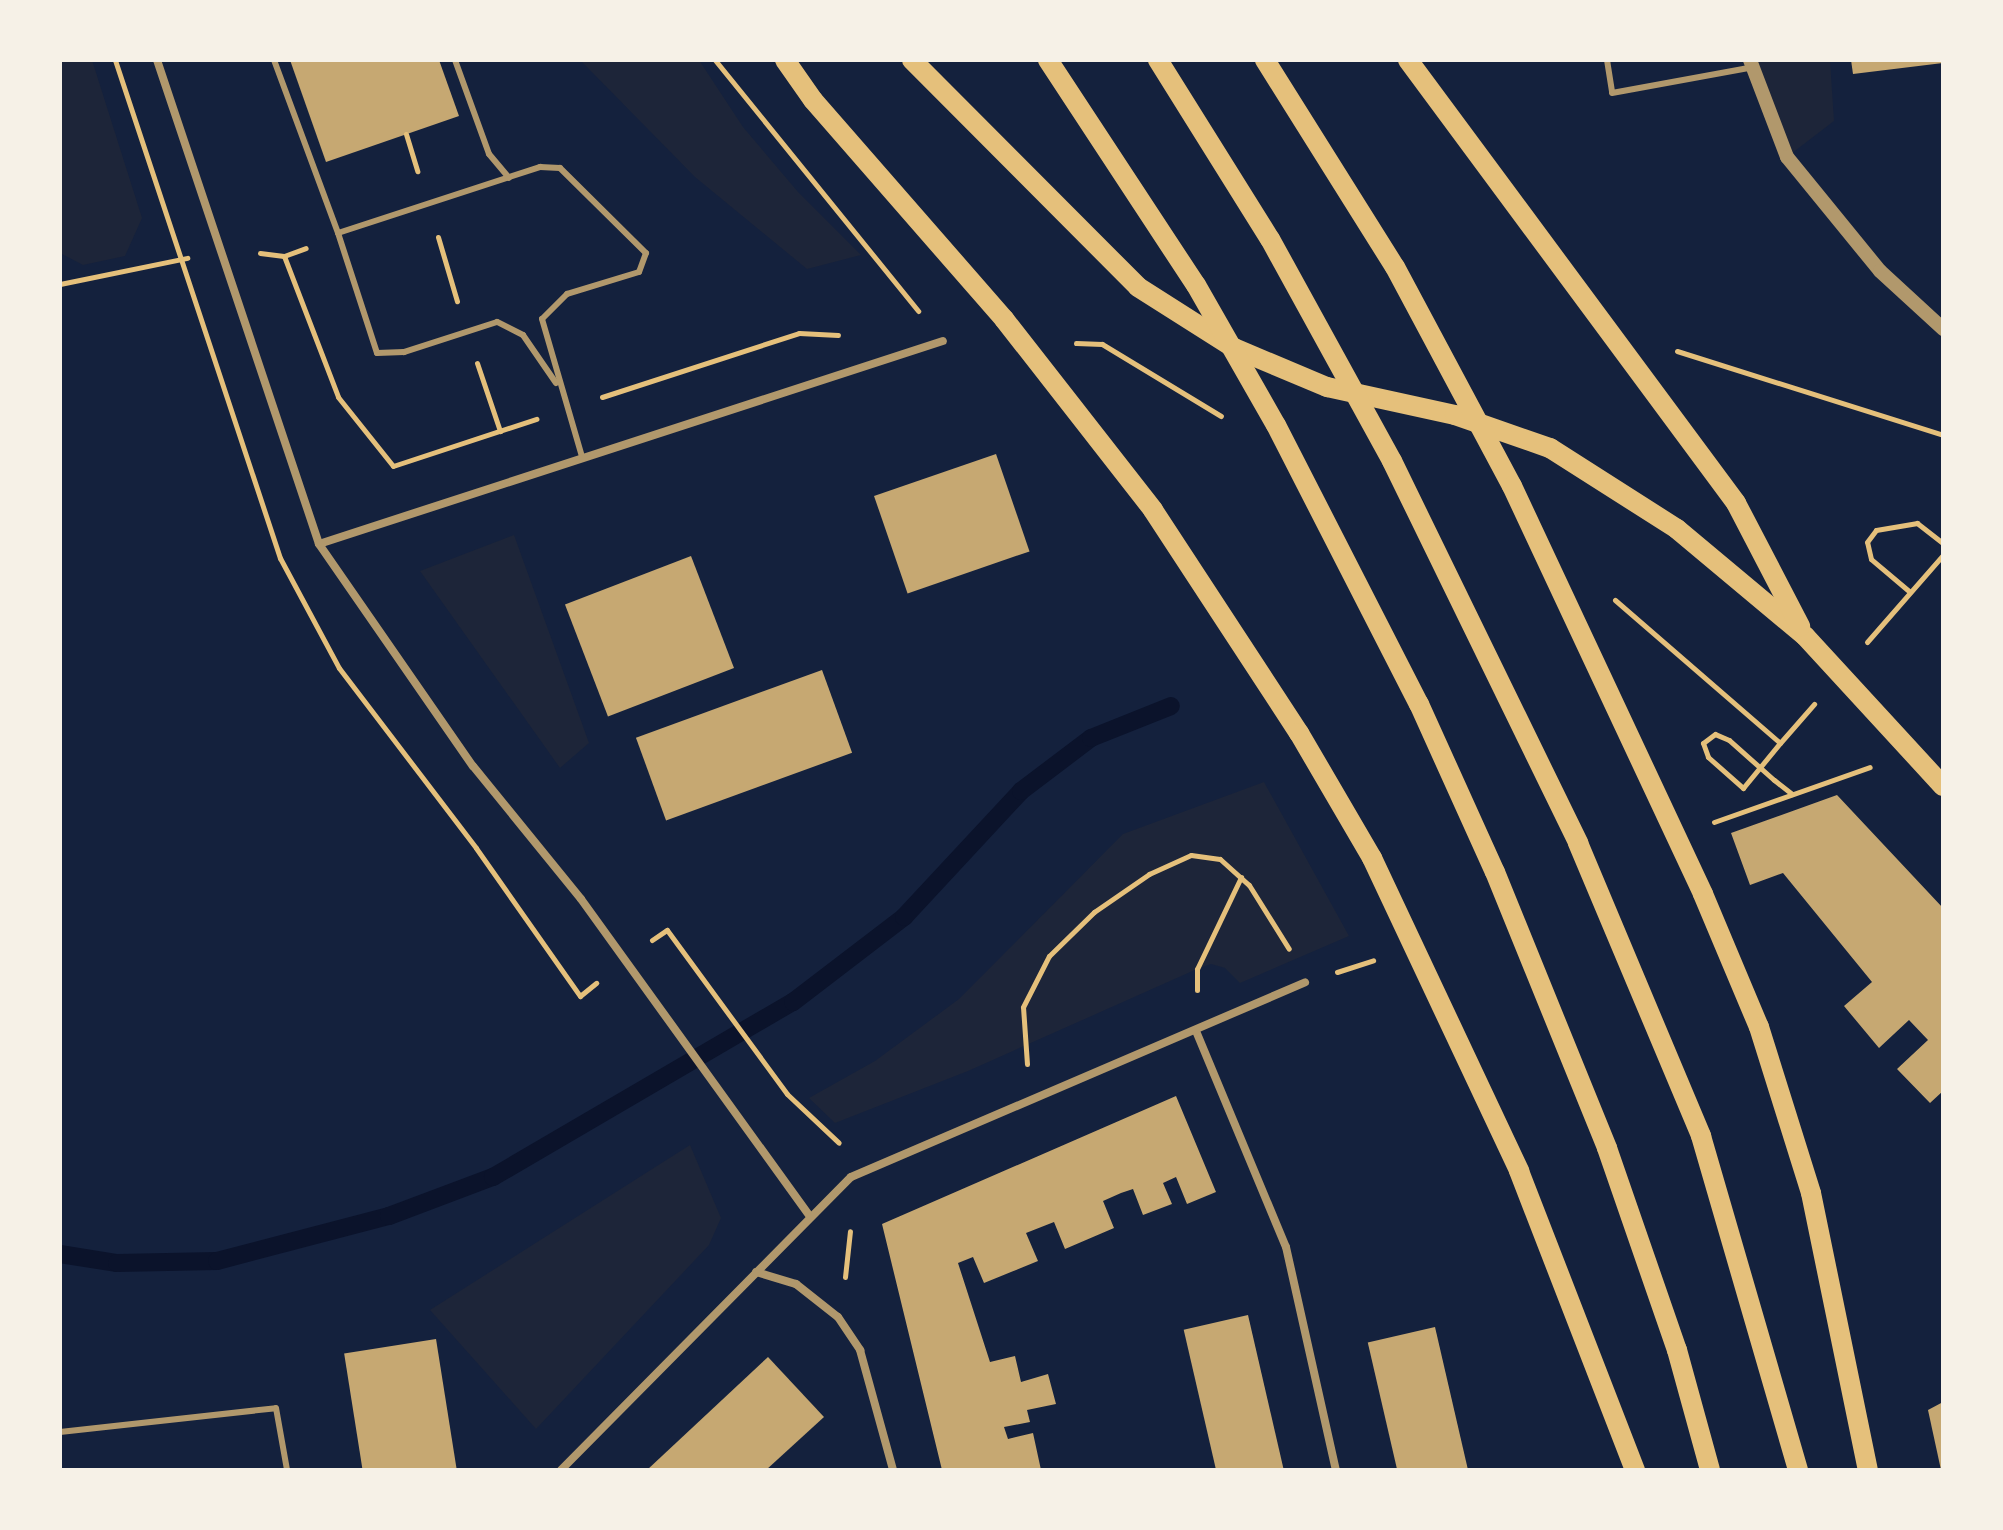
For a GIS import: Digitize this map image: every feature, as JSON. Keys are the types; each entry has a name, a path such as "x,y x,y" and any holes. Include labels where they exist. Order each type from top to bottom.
{"main road":[{"path":"785,60 813,100 1004,319 1153,510 1299,733 1372,858 1519,1171 1635,1470"},
{"path":"912,60 1138,287 1234,348 1327,387 1455,415 1550,448 1677,529 1805,636 1943,786"},
{"path":"1048,60 1196,285 1276,425 1419,704 1495,872 1607,1148 1677,1350 1710,1470"},
{"path":"1158,60 1270,239 1392,461 1578,843 1701,1136 1798,1470"},
{"path":"1265,60 1395,267 1505,472 1703,894 1759,1027 1811,1193 1868,1470"},
{"path":"1408,60 1736,503 1805,636"}],"street":[{"path":"157,60 319,544 473,766 636,973 810,1217"},
{"path":"1752,63 1787,157 1880,271 1943,329"},
{"path":"319,544 943,341"},
{"path":"561,1470 851,1177 1305,982"},
{"path":"1196,1031 1286,1247 1336,1470"},
{"path":"756,1272 796,1284 838,1317 860,1350 893,1470"}],"lane":[{"path":"274,60 338,233 377,353 404,352 497,322 523,335 556,383"},
{"path":"455,60 489,154 509,178"},
{"path":"1607,60 1612,93 1752,63"},
{"path":"338,233 540,167 560,168 646,253 639,272 567,294 542,319 556,383 582,457"},
{"path":"60,1432 276,1408 287,1470"}],"path":[{"path":"60,284 178,260 115,60"},
{"path":"715,60 943,341"},
{"path":"406,134 466,332 500,431"},
{"path":"220,249 284,256 338,397 393,466 799,333 842,335"},
{"path":"1073,343 1102,344 1229,421"},
{"path":"1673,350 1943,435"},
{"path":"1910,592 1871,559 1867,542 1876,530 1917,523 1943,543"},
{"path":"1605,592 1780,743 1771,754 1762,766 1753,777 1743,788 1708,757 1703,743 1715,734 1729,740 1747,756 1756,764 1765,772 1774,780 1792,794"},
{"path":"1703,826 1912,752"},
{"path":"1036,1099 1023,1046 1023,1007 1049,956 1094,912 1149,874 1191,855 1220,859 1241,877 1270,915 1305,982"},
{"path":"1196,1031 1197,969 1241,877"},
{"path":"687,953 787,1094"}],"shaded area":[{"path":"60,60 92,60 142,218 125,256 83,265 60,253"},
{"path":"580,60 699,60 743,127 798,192 861,255 807,269 695,177"},
{"path":"1750,60 1830,60 1834,121 1787,157"},
{"path":"514,535 589,743 560,768 420,571"},
{"path":"1264,782 1349,936 1240,983 1225,968 1211,964 1197,969 968,1071 835,1123 809,1098 875,1061 959,999 1123,834"},
{"path":"690,1145 721,1218 709,1245 536,1429 430,1310"}],"building":[{"path":"290,60 439,60 459,116 326,162"},
{"path":"1851,60 1943,60 1943,63 1853,74"},
{"path":"996,454 1030,551 908,593 874,496"},
{"path":"691,556 734,668 608,716 565,604"},
{"path":"822,670 852,753 666,820 636,738"},
{"path":"1837,795 1943,908 1943,1091 1930,1103 1897,1069 1928,1040 1909,1020 1879,1048 1844,1006 1872,982 1783,873 1750,885 1731,833"},
{"path":"1176,1096 1216,1192 1187,1204 1176,1177 1163,1183 1172,1204 1143,1215 1133,1189 1121,1193 1103,1201 1114,1228 1065,1249 1054,1222 1026,1233 1038,1261 984,1283 973,1257 958,1263 990,1362 1015,1356 1021,1382 1048,1374 1056,1404 1027,1410 1030,1422 1004,1427 1008,1439 1033,1433 1041,1470 942,1470 882,1224"},
{"path":"1248,1315 1284,1470 1216,1470 1184,1330"},
{"path":"1435,1327 1468,1470 1397,1470 1368,1343"},
{"path":"436,1339 457,1470 363,1470 344,1354"},
{"path":"768,1357 824,1417 766,1470 647,1470"},
{"path":"1943,1402 1943,1470 1941,1470 1928,1410"}],"waterway":[{"path":"60,1254 117,1263 217,1261 389,1216 493,1177 793,1002 904,917 1021,791 1091,738 1171,706"}]}
